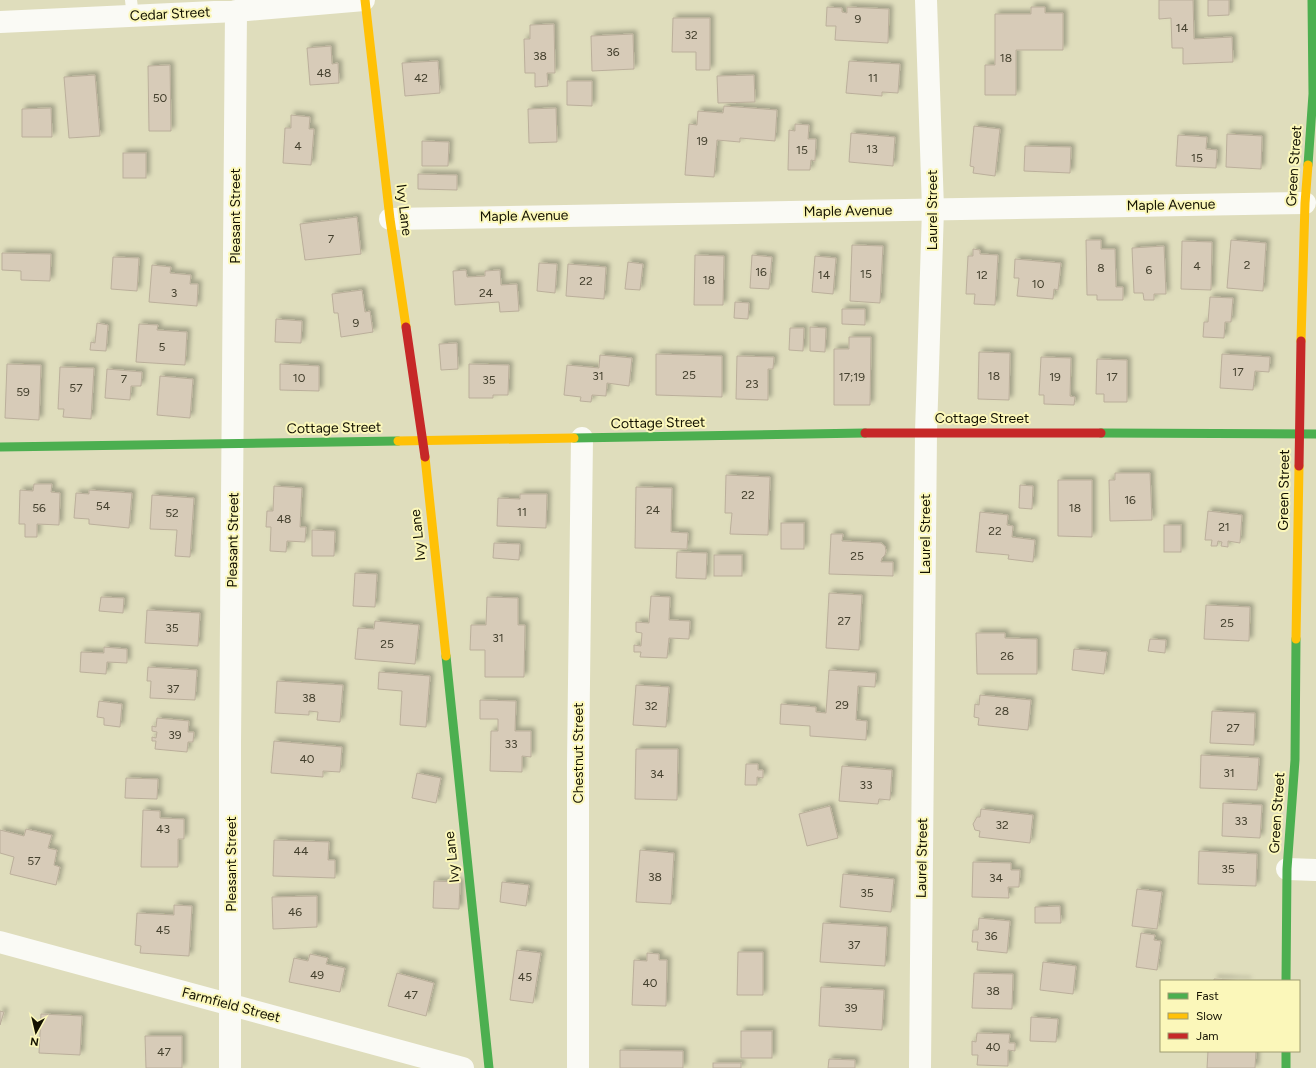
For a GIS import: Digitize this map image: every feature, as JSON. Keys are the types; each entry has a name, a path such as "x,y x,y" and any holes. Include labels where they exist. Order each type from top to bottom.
{"street":[{"name":"Cedar Street","path":"0,22 132,8 236,11 365,0"},
{"name":"Ivy Lane","path":"365,0 390,219 422,440 489,1068"},
{"name":"Laurel Street","path":"920,1068 926,432 933,209 926,0"},
{"name":"Green Street","path":"1286,980 1287,869 1295,760 1302,280 1305,203 1313,94 1312,0"},
{"name":"Pleasant Street","path":"230,1068 230,744 234,444 236,11"},
{"name":"Maple Avenue","path":"390,219 1305,203"},
{"name":"Cottage Street","path":"0,447 926,432 1316,434"},
{"name":"Chestnut Street","path":"578,1068 578,765 582,438"},
{"path":"1287,869 1316,870"},
{"name":"Farmfield Street","path":"0,942 463,1068"},
{"path":"1286,1052 1286,1068"}],"building":[{"path":"1159,0 1193,0 1194,39 1232,37 1233,62 1183,64 1183,48 1172,48 1171,18 1159,19"},
{"path":"1208,0 1229,0 1229,15 1208,16"},
{"path":"827,7 842,8 842,12 847,13 847,7 889,9 888,43 835,40 836,26 826,26"},
{"path":"1031,7 1045,7 1045,13 1063,13 1063,50 1016,50 1016,95 985,95 985,65 995,65 995,14 1031,14"},
{"path":"673,18 710,18 710,70 696,70 696,52 672,52"},
{"path":"554,24 555,73 547,73 548,86 535,87 535,73 525,73 524,39 530,39 530,25"},
{"path":"633,34 634,69 592,71 591,36"},
{"path":"331,46 332,64 338,63 339,83 310,85 307,48"},
{"path":"438,61 440,93 405,96 402,63"},
{"path":"849,61 900,64 898,93 882,92 882,96 846,93"},
{"path":"170,65 171,131 149,131 148,66"},
{"path":"95,75 100,136 69,138 64,77"},
{"path":"754,75 755,102 718,103 717,76"},
{"path":"567,81 592,81 592,106 567,105"},
{"path":"724,106 777,110 775,141 740,138 740,142 717,140 714,177 685,175 689,124 697,125 698,111 723,113"},
{"path":"51,108 52,137 22,137 22,109"},
{"path":"556,108 557,142 529,143 528,109"},
{"path":"291,115 310,117 309,129 314,129 311,165 283,163 285,128 291,128"},
{"path":"795,124 809,125 808,139 816,139 815,161 811,160 810,170 788,170 789,130 795,131"},
{"path":"974,126 1000,129 995,176 973,173 974,167 970,166"},
{"path":"851,133 895,137 893,166 849,162"},
{"path":"1227,134 1262,136 1261,169 1226,167"},
{"path":"1178,135 1207,137 1206,149 1217,150 1216,168 1176,166"},
{"path":"422,141 449,142 448,166 422,166"},
{"path":"1025,146 1071,147 1070,173 1024,171"},
{"path":"123,153 146,153 146,178 123,178"},
{"path":"418,174 457,175 457,190 418,189"},
{"path":"357,217 361,254 305,260 300,224"},
{"path":"1086,240 1101,240 1101,249 1115,249 1116,287 1123,287 1123,300 1097,300 1097,295 1087,295"},
{"path":"1231,240 1266,243 1263,291 1227,288"},
{"path":"1182,241 1212,242 1211,290 1181,289"},
{"path":"852,245 883,246 880,303 850,301"},
{"path":"1164,246 1166,294 1154,294 1154,300 1144,300 1143,293 1134,293 1132,248"},
{"path":"973,249 980,250 980,254 998,255 995,305 974,304 975,294 966,294 968,256 973,256"},
{"path":"2,253 51,254 50,281 21,280 21,271 2,270"},
{"path":"695,255 724,256 723,305 694,305"},
{"path":"752,255 772,257 769,289 750,288"},
{"path":"815,256 836,258 833,294 812,292"},
{"path":"113,257 139,258 137,291 111,289"},
{"path":"1015,259 1061,263 1058,290 1054,289 1053,299 1017,296 1019,278 1014,278"},
{"path":"628,262 643,264 640,290 625,289"},
{"path":"539,263 557,264 555,293 537,291"},
{"path":"568,264 606,267 604,299 566,296"},
{"path":"152,265 171,267 170,273 191,275 190,284 198,284 197,306 149,302"},
{"path":"466,270 467,277 485,276 485,271 500,270 501,285 517,284 519,311 500,312 499,302 455,305 453,271"},
{"path":"362,290 365,312 370,311 373,332 341,337 338,313 334,313 332,294"},
{"path":"1210,297 1233,298 1231,322 1225,322 1224,338 1203,337 1204,322 1208,322"},
{"path":"735,302 749,303 748,319 734,318"},
{"path":"842,309 865,309 865,325 842,324"},
{"path":"276,319 302,321 301,343 275,342"},
{"path":"97,323 108,325 106,351 90,350 91,342 95,343"},
{"path":"139,324 158,325 157,330 187,332 185,365 136,362"},
{"path":"810,327 826,328 825,352 810,351"},
{"path":"790,328 804,328 803,351 789,350"},
{"path":"849,337 871,337 870,405 834,405 834,349 849,349"},
{"path":"457,343 458,369 441,370 439,344"},
{"path":"979,352 1010,353 1009,400 978,399"},
{"path":"656,354 722,356 722,397 656,395"},
{"path":"1222,354 1270,357 1269,372 1255,371 1253,390 1220,388"},
{"path":"600,355 632,358 629,386 607,383 606,396 592,395 591,402 580,401 581,397 564,395 567,365 599,368"},
{"path":"737,356 774,357 773,369 768,369 768,400 736,399"},
{"path":"1041,357 1071,358 1070,396 1075,397 1074,405 1044,404 1044,395 1039,395"},
{"path":"1097,359 1127,360 1127,402 1104,402 1104,394 1096,394"},
{"path":"7,364 41,365 39,420 5,418"},
{"path":"280,364 319,366 319,391 280,390"},
{"path":"469,364 509,365 508,395 493,395 493,398 469,398"},
{"path":"60,367 94,368 91,419 63,417 64,409 58,409"},
{"path":"107,369 142,372 141,386 131,386 130,400 105,398"},
{"path":"160,376 193,379 190,418 157,415"},
{"path":"1115,473 1150,473 1152,520 1110,521 1109,480 1115,480"},
{"path":"726,475 770,477 768,535 730,534 732,513 725,513"},
{"path":"1058,480 1092,480 1092,537 1058,536"},
{"path":"34,484 52,484 51,492 60,493 59,525 37,524 37,537 25,537 25,524 19,524 20,490 33,491"},
{"path":"1020,485 1033,486 1032,509 1019,508"},
{"path":"274,486 302,488 300,527 306,527 305,542 287,541 286,552 270,551 271,527 266,527 267,511 273,511"},
{"path":"636,487 672,488 671,532 688,533 687,549 635,548"},
{"path":"89,490 132,493 129,528 89,524 89,519 74,518 76,493 89,494"},
{"path":"520,494 547,494 546,528 497,526 498,498 520,499"},
{"path":"152,495 194,498 190,557 175,556 177,530 150,529"},
{"path":"1208,511 1242,515 1240,543 1228,541 1228,547 1221,546 1222,542 1218,541 1217,546 1211,546 1212,540 1205,540"},
{"path":"980,512 1008,515 1007,525 1013,526 1012,537 1035,540 1033,562 1008,559 1009,555 976,552"},
{"path":"781,523 804,523 804,549 781,549"},
{"path":"1164,525 1181,525 1181,552 1164,552"},
{"path":"312,530 335,531 334,556 312,556"},
{"path":"831,534 843,534 842,541 881,543 885,546 886,551 881,562 893,562 893,576 829,574"},
{"path":"494,543 520,544 519,560 493,558"},
{"path":"677,552 707,553 706,579 676,578"},
{"path":"714,555 742,555 742,576 714,576"},
{"path":"355,573 377,574 375,607 353,606"},
{"path":"829,593 862,595 859,650 826,648"},
{"path":"651,596 670,597 669,620 690,621 689,639 669,638 667,658 640,657 641,652 634,652 634,645 641,646 642,633 636,632 636,622 649,623"},
{"path":"101,597 124,598 123,613 99,611"},
{"path":"487,597 518,598 518,625 525,625 524,677 485,677 485,650 470,650 471,625 486,625"},
{"path":"1206,605 1250,607 1249,641 1204,639"},
{"path":"147,610 200,613 198,646 145,643"},
{"path":"375,621 419,625 415,664 355,659 358,628 374,629"},
{"path":"976,633 1005,633 1005,638 1037,639 1037,674 977,674"},
{"path":"1150,639 1166,640 1165,653 1148,651"},
{"path":"104,647 127,649 127,663 107,662 106,674 80,672 81,652 104,653"},
{"path":"1074,649 1107,652 1104,674 1072,670"},
{"path":"148,667 197,670 195,700 150,698 151,681 147,681"},
{"path":"829,670 876,673 875,687 858,686 856,720 867,721 866,740 810,736 810,726 780,724 781,704 816,707 816,712 826,713"},
{"path":"379,672 430,676 426,727 400,725 402,691 378,689"},
{"path":"277,681 343,685 340,722 317,720 318,712 309,711 309,715 275,713"},
{"path":"636,685 669,687 666,727 633,725"},
{"path":"980,695 1031,700 1028,730 978,725 979,718 974,717 975,704 979,705"},
{"path":"480,700 516,701 515,731 531,731 531,757 522,756 522,772 490,771 491,731 498,731 498,719 480,719"},
{"path":"99,701 122,704 120,727 104,725 104,718 97,717"},
{"path":"1212,711 1255,713 1254,745 1210,743"},
{"path":"157,718 189,721 188,732 194,732 193,742 188,742 187,752 155,749 156,741 152,741 152,737 156,738 157,732 152,731 152,726 156,727"},
{"path":"274,741 342,747 340,772 323,771 323,777 271,773"},
{"path":"636,749 678,749 677,800 635,799"},
{"path":"1201,755 1259,758 1257,790 1200,788"},
{"path":"746,764 758,764 758,770 763,770 763,778 757,777 757,785 745,785"},
{"path":"842,766 892,770 890,800 879,799 878,804 839,801"},
{"path":"417,773 441,778 436,803 412,798"},
{"path":"126,778 158,779 157,799 125,798"},
{"path":"1223,803 1262,805 1260,838 1222,836"},
{"path":"830,806 838,838 807,846 799,814"},
{"path":"981,809 1033,815 1030,843 979,837 980,831 975,830 973,824 977,817 980,817"},
{"path":"143,810 160,811 160,818 184,819 184,839 178,839 178,867 141,867"},
{"path":"26,829 52,835 48,848 57,850 54,865 60,867 56,885 10,874 14,857 0,853 0,830 24,836"},
{"path":"274,840 329,842 328,860 335,860 335,878 273,876"},
{"path":"640,850 674,853 671,904 636,902"},
{"path":"1199,851 1257,854 1256,886 1198,884"},
{"path":"973,862 1011,863 1011,870 1020,870 1019,887 1008,887 1009,898 972,897"},
{"path":"843,874 894,879 891,912 840,907"},
{"path":"434,881 460,882 459,909 433,908"},
{"path":"502,882 529,885 526,906 500,902"},
{"path":"1137,889 1162,892 1157,929 1132,926"},
{"path":"317,896 317,927 273,929 272,897"},
{"path":"174,905 192,906 189,956 140,953 141,946 135,945 137,913 174,915"},
{"path":"1060,906 1061,923 1035,923 1035,907"},
{"path":"979,918 1010,921 1007,953 977,950 978,942 972,942 973,930 978,930"},
{"path":"823,923 887,927 885,966 820,962"},
{"path":"1141,933 1155,935 1154,940 1161,941 1157,970 1136,967"},
{"path":"517,950 541,953 533,1003 510,1000"},
{"path":"738,952 763,952 763,995 737,995"},
{"path":"647,953 659,954 659,960 667,960 666,1006 632,1005 634,960 647,961"},
{"path":"310,954 328,958 326,964 345,968 340,992 289,982 294,958 308,961"},
{"path":"1043,962 1076,966 1073,994 1040,990"},
{"path":"397,973 434,983 426,1016 388,1006"},
{"path":"974,973 1013,974 1012,1009 972,1008"},
{"path":"821,987 884,990 882,1030 819,1026"},
{"path":"0,1011 4,1012 0,1025"},
{"path":"41,1014 82,1016 80,1055 39,1053"},
{"path":"1031,1017 1058,1019 1056,1042 1030,1041"},
{"path":"741,1031 772,1031 772,1058 741,1058"},
{"path":"977,1033 1010,1034 1009,1043 1015,1043 1015,1051 1008,1050 1008,1066 977,1065 978,1055 972,1055 972,1041 976,1042"},
{"path":"145,1036 182,1036 182,1068 146,1068"},
{"path":"620,1050 683,1051 683,1068 620,1068"},
{"path":"1208,1052 1256,1052 1255,1068 1207,1068"},
{"path":"829,1059 855,1060 855,1068 828,1068"},
{"path":"713,1063 741,1063 741,1068 713,1068"}],"traffic: fast":[{"path":"1308,165 1313,94 1312,0"},
{"path":"574,438 865,433"},
{"path":"1101,433 1316,434"},
{"path":"0,447 398,441"},
{"path":"1286,980 1287,869 1295,760 1296,639"},
{"path":"446,656 489,1068"},
{"path":"1286,1052 1286,1068"}],"traffic: slow":[{"path":"365,0 390,219 406,327"},
{"path":"1301,341 1305,203 1308,165"},
{"path":"398,441 574,438"},
{"path":"425,457 446,656"},
{"path":"1296,639 1299,466"}],"traffic: jam":[{"path":"406,327 425,457"},
{"path":"1299,466 1301,341"},
{"path":"865,433 1101,433"}]}
